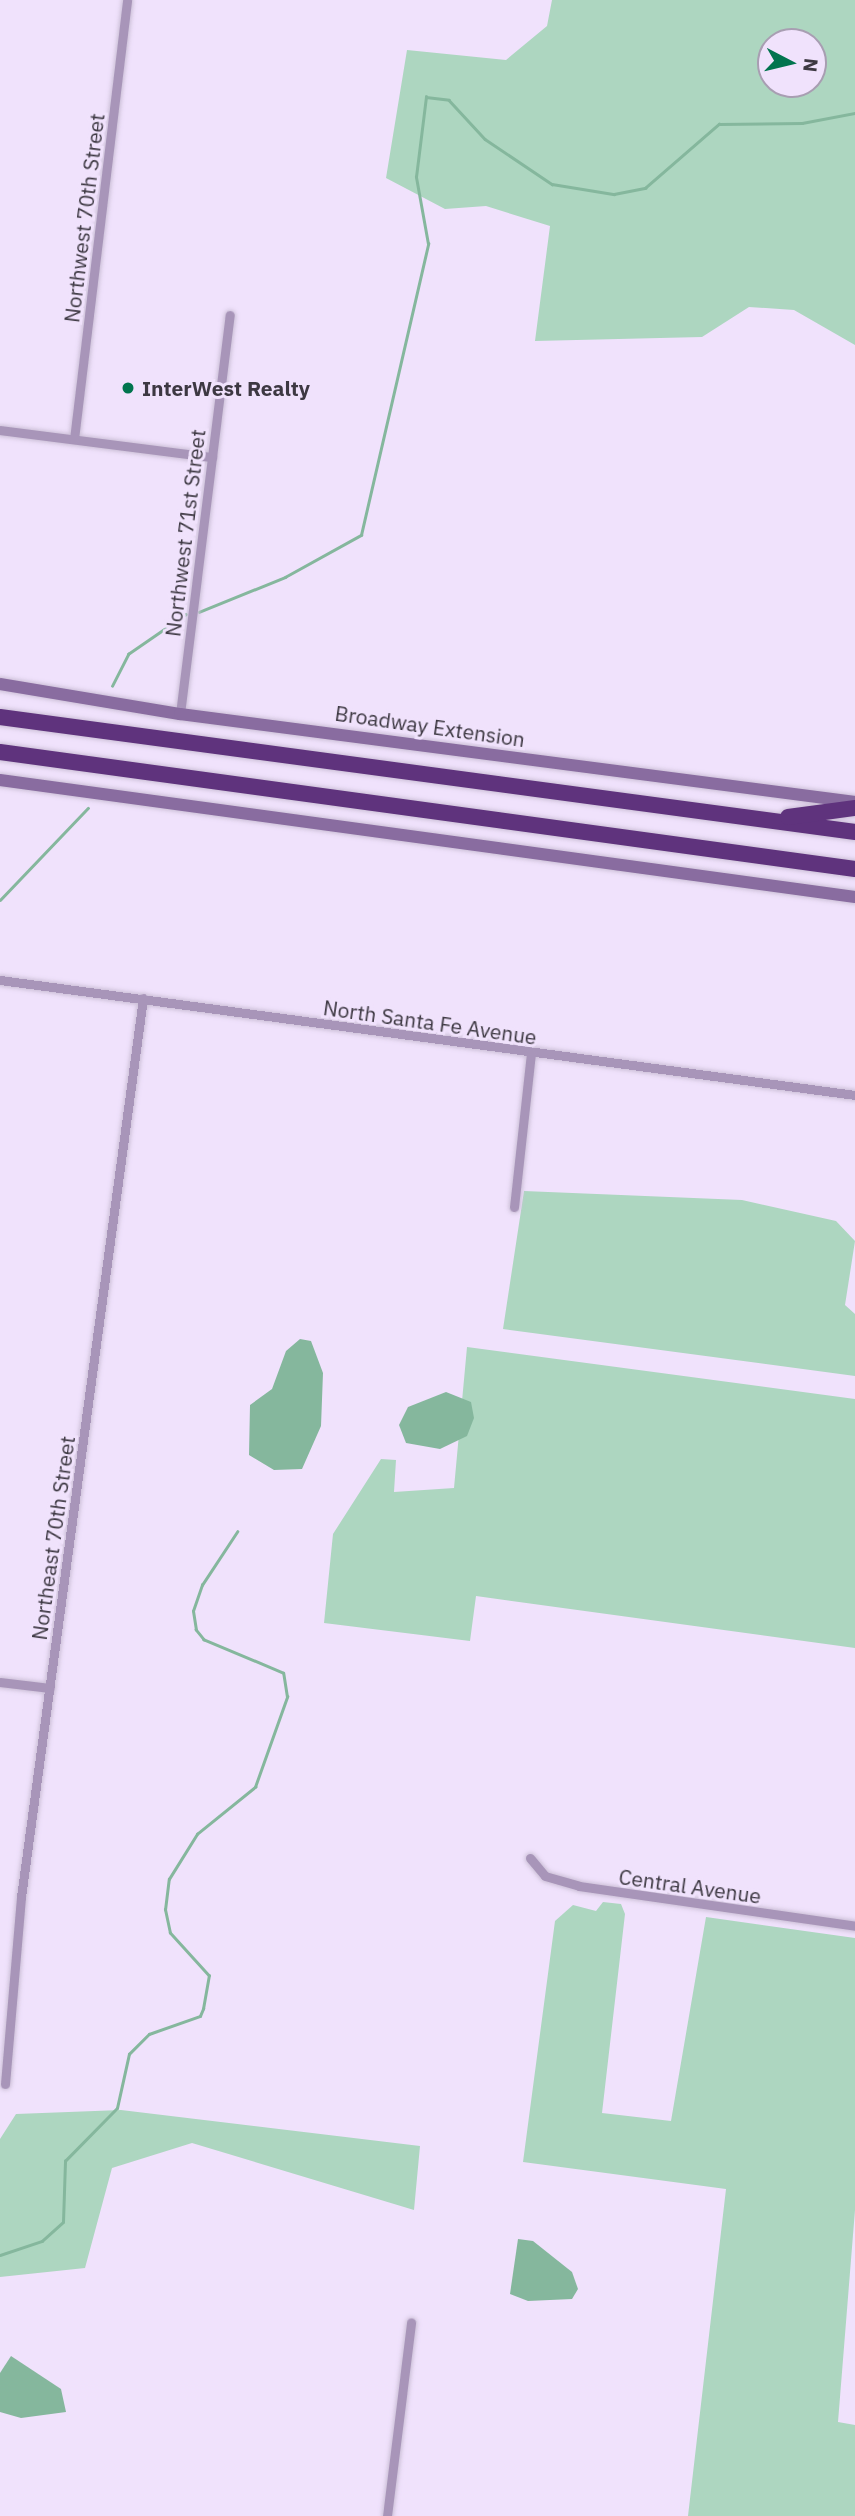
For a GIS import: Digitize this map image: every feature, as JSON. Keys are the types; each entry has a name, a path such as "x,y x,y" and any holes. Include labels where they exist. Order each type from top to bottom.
{"highway":[{"path":"0,718 855,832"},
{"path":"0,752 850,870"},
{"path":"768,820 855,808"}],"main road":[{"name":"Broadway Extension","path":"0,684 180,714 855,802"},
{"path":"0,780 855,897"}],"street":[{"name":"Northwest 70th Street","path":"74,439 127,0"},
{"name":"Northwest 71st Street","path":"180,714 230,315"},
{"path":"0,430 212,457"},
{"name":"North Santa Fe Avenue","path":"0,980 531,1054 855,1095"},
{"name":"Northeast 70th Street","path":"5,2084 21,1897 143,998"},
{"path":"514,1207 531,1054"},
{"path":"0,1682 50,1688"},
{"name":"Central Avenue","path":"530,1858 545,1876 579,1886 855,1926"},
{"path":"387,2516 411,2322"}],"shaded area":[{"path":"552,0 855,0 855,345 794,310 749,307 702,337 535,341 550,226 486,206 445,209 386,178 407,50 506,60 547,26"},
{"path":"524,1191 742,1200 836,1221 855,1241 845,1305 855,1314 855,1376 503,1329"},
{"path":"300,1339 311,1341 323,1373 321,1426 302,1469 274,1470 249,1455 250,1405 272,1389 286,1351"},
{"path":"467,1347 855,1399 855,1648 476,1596 470,1641 324,1623 333,1534 381,1459 396,1460 394,1492 454,1488"},
{"path":"446,1392 471,1402 474,1418 467,1436 440,1449 406,1443 399,1425 408,1407"},
{"path":"603,1902 621,1904 625,1914 602,2113 671,2121 706,1917 855,1938 855,2210 838,2422 855,2425 855,2516 688,2516 726,2189 523,2162 555,1921 573,1905 596,1911"},
{"path":"121,2110 420,2146 414,2210 192,2143 112,2168 85,2268 0,2277 0,2139 16,2114"},
{"path":"518,2239 533,2241 572,2272 578,2289 572,2299 528,2301 510,2294"},
{"path":"11,2356 61,2389 66,2412 21,2418 0,2412 0,2373"}],"waterway":[{"path":"199,612 285,577 361,535 428,244 416,177 426,97 449,100 485,139 552,184 614,194 645,188 719,124 802,123 855,113"},
{"path":"112,686 128,654 186,614"},
{"path":"0,900 88,808"},
{"path":"0,2255 42,2241 63,2222 65,2161 117,2108 129,2054 149,2034 200,2016 203,2009 209,1976 170,1933 165,1910 169,1879 197,1834 255,1787 287,1697 283,1673 204,1640 196,1630 193,1611 202,1585 237,1532"}],"place":[{"name":"InterWest Realty","path":"128,388"}]}
